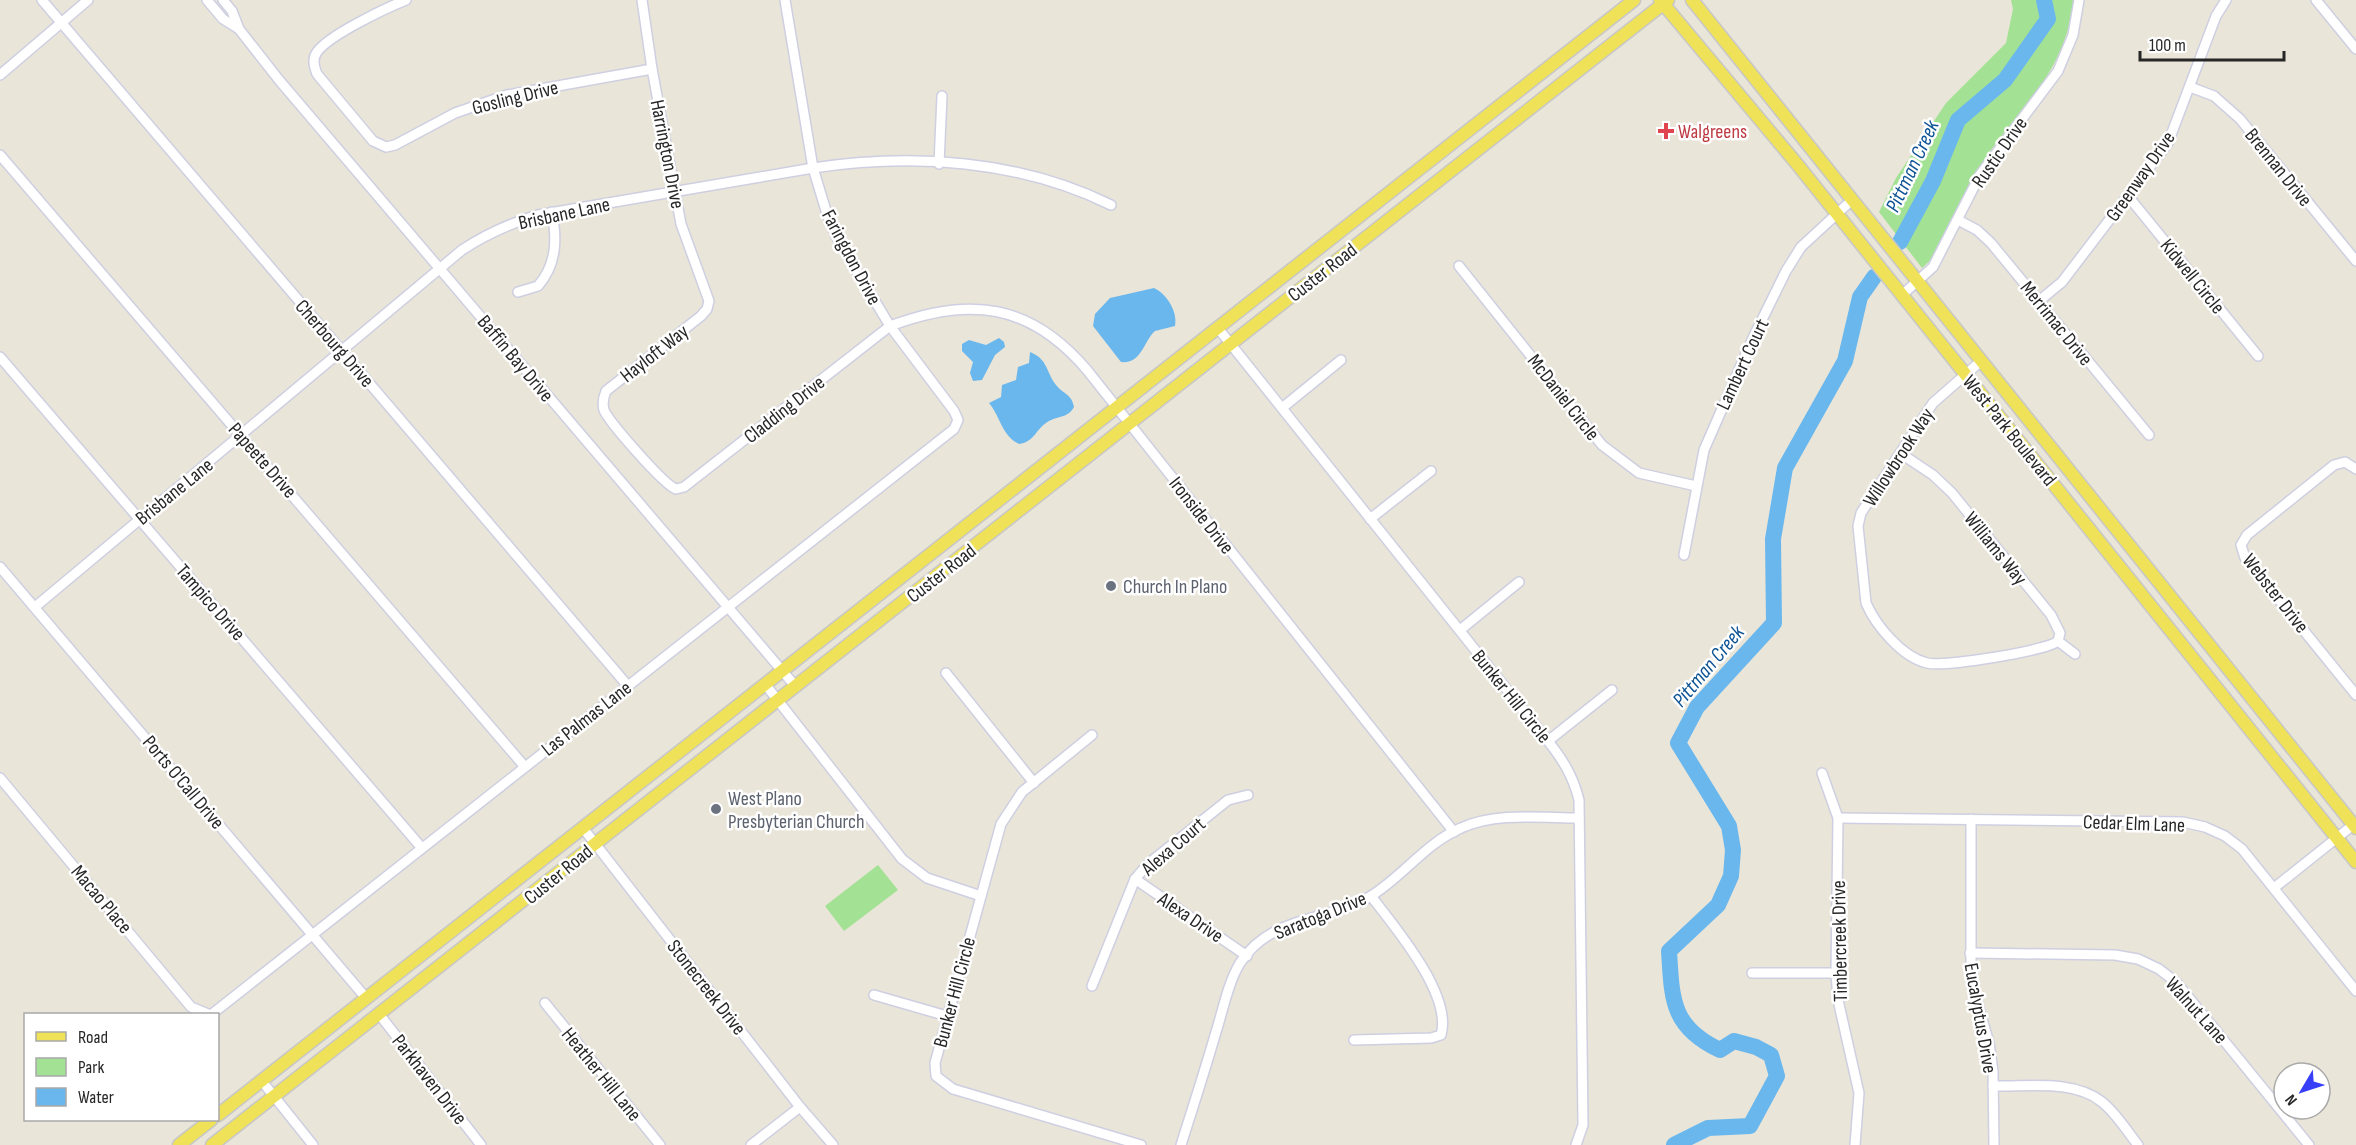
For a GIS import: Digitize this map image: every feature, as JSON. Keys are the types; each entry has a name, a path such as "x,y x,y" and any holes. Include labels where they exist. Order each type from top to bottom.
{"main road":[{"name":"Custer Road","path":"219,1114 1634,0"},
{"name":"West Park Boulevard","path":"1692,0 2355,827"},
{"name":"Custer Road","path":"212,1145 1664,1"},
{"name":"West Park Boulevard","path":"1664,1 1902,294 2356,862"},
{"path":"1770,132 1787,118"},
{"path":"366,999 379,1014"},
{"path":"179,1145 209,1121"}],"street":[{"name":"Cherbourg Drive","path":"42,0 628,686"},
{"path":"0,75 88,0"},
{"name":"Baffin Bay Drive","path":"207,0 223,19 239,29"},
{"name":"Baffin Bay Drive","path":"223,0 232,11 239,29 279,80 796,687"},
{"name":"Gosling Drive","path":"406,0 338,36 318,51 314,60 317,74 373,141 386,147 399,144 455,113 490,100 652,69"},
{"name":"Harrington Drive","path":"642,0 674,192 687,244 706,290 708,304"},
{"name":"Faringdon Drive","path":"784,0 813,168 820,195 837,238 890,326 950,405 957,420"},
{"name":"Rustic Drive","path":"1902,294 1917,282 1938,258 1980,175 2058,71 2073,35 2079,0"},
{"name":"Greenway Drive","path":"2039,301 2062,282 2168,143 2216,16 2226,0"},
{"path":"2316,0 2356,49"},
{"name":"Brennan Drive","path":"2190,87 2214,96 2240,119 2356,261"},
{"path":"939,164 942,96"},
{"name":"Papeete Drive","path":"0,155 525,766"},
{"name":"Brisbane Lane","path":"35,607 462,250 501,228 552,212 861,162 939,164 1014,170 1079,189 1111,205"},
{"name":"Kidwell Circle","path":"2128,196 2258,356"},
{"name":"Lambert Court","path":"1684,555 1704,450 1713,425 1786,271 1801,247 1852,200"},
{"path":"518,292 538,286 551,263 556,244 552,212"},
{"name":"Merrimac Drive","path":"1958,220 1984,236 2149,435"},
{"name":"McDaniel Circle","path":"1459,267 1602,445 1639,472 1696,486"},
{"name":"Hayloft Way","path":"676,489 663,481 615,424 605,411 603,402 606,392 701,316 708,304"},
{"name":"Ironside Drive","path":"890,326 926,313 970,308 1012,315 1043,329 1072,352 1454,832"},
{"name":"Cladding Drive","path":"676,489 684,487 890,326"},
{"name":"Bunker Hill Circle","path":"1217,327 1567,765 1575,782 1579,818 1583,1125 1576,1145"},
{"name":"Tampico Drive","path":"0,357 421,847"},
{"path":"1282,408 1341,360"},
{"name":"Willowbrook Way","path":"1981,361 1933,403 1861,513 1858,526 1866,603 1871,615 1900,648 1928,663 2026,652 2052,646 2058,641"},
{"name":"Las Palmas Lane","path":"211,1013 949,435 957,420"},
{"name":"Williams Way","path":"1900,453 1933,475 1952,493 2051,615 2060,633 2058,641"},
{"name":"Webster Drive","path":"2353,466 2344,462 2334,465 2247,535 2241,545 2245,558 2356,694"},
{"path":"1370,519 1431,471"},
{"name":"Ports O'Call Drive","path":"0,567 313,933 366,999"},
{"path":"1460,630 1519,582"},
{"path":"2058,641 2074,654"},
{"path":"946,672 1034,783"},
{"path":"765,684 902,859 927,878 981,896"},
{"path":"1548,741 1611,690"},
{"name":"Bunker Hill Circle","path":"1092,735 1022,792 1001,825 947,1016 935,1063 936,1076 953,1089 1141,1145"},
{"name":"Timbercreek Drive","path":"1822,773 1838,818 1836,973 1838,1000 1859,1093 1855,1145"},
{"name":"Macao Place","path":"0,778 191,1007 207,1013"},
{"name":"Alexa Court","path":"1092,986 1135,879 1148,864 1228,800 1248,795"},
{"name":"Saratoga Drive","path":"1181,1145 1227,994 1240,964 1261,940 1288,924 1338,910 1371,896 1442,838 1454,832 1482,822 1579,818"},
{"name":"Cedar Elm Lane","path":"1838,818 2183,822 2205,827 2225,836 2242,849 2356,991"},
{"name":"Eucalyptus Drive","path":"1971,819 1971,981 1989,1043 1993,1086 1994,1145"},
{"path":"2274,888 2337,838 2355,827"},
{"name":"Stonecreek Drive","path":"583,828 800,1107 833,1145"},
{"name":"Alexa Drive","path":"1135,879 1247,956"},
{"path":"1354,1040 1431,1038 1441,1035 1443,1028 1437,1000 1418,956 1371,896"},
{"name":"Walnut Lane","path":"1970,953 2115,955 2138,959 2159,969 2190,995 2309,1145"},
{"path":"1752,973 1836,973"},
{"path":"874,994 947,1016"},
{"name":"Heather Hill Lane","path":"545,1003 660,1145"},
{"name":"Parkhaven Drive","path":"379,1014 481,1145"},
{"path":"261,1080 313,1145"},
{"path":"1993,1086 2051,1087 2087,1092 2110,1110 2138,1145"},
{"path":"751,1145 800,1107"}],"green space":[{"path":"2011,0 2074,0 2060,52 2048,74 1976,173 1946,236 1922,268 1879,212 1896,178 1946,103 2006,43 2013,9"},
{"path":"878,865 898,890 844,931 825,906"}],"water":[{"path":"1154,288 1163,294 1170,304 1175,315 1175,326 1155,331 1138,356 1128,362 1121,362 1093,326 1095,314 1110,298"},
{"path":"999,338 1004,342 1005,347 995,355 982,380 973,381 970,373 973,362 962,351 962,344 969,340 986,345"},
{"path":"1030,352 1044,362 1056,385 1069,397 1074,407 1066,415 1052,419 1045,424 1029,441 1019,444 1005,431 989,403 1001,397 1002,385 1016,380 1018,367 1029,363"}],"waterway":[{"name":"Pittman Creek","path":"1900,242 1933,181 1958,120 2005,80 2048,19 2044,0"},
{"name":"Pittman Creek","path":"1674,1145 1708,1128 1750,1126 1777,1076 1771,1055 1756,1047 1734,1041 1720,1050 1692,1032 1677,1010 1671,983 1669,951 1718,905 1731,876 1733,850 1729,826 1678,743 1697,707 1774,623 1773,539 1785,468 1845,361 1860,297 1874,277"}],"place":[{"name":"Walgreens","path":"1666,131"},
{"name":"Church In Plano","path":"1111,586"},
{"name":"West Plano Presbyterian Church","path":"716,809"}]}
